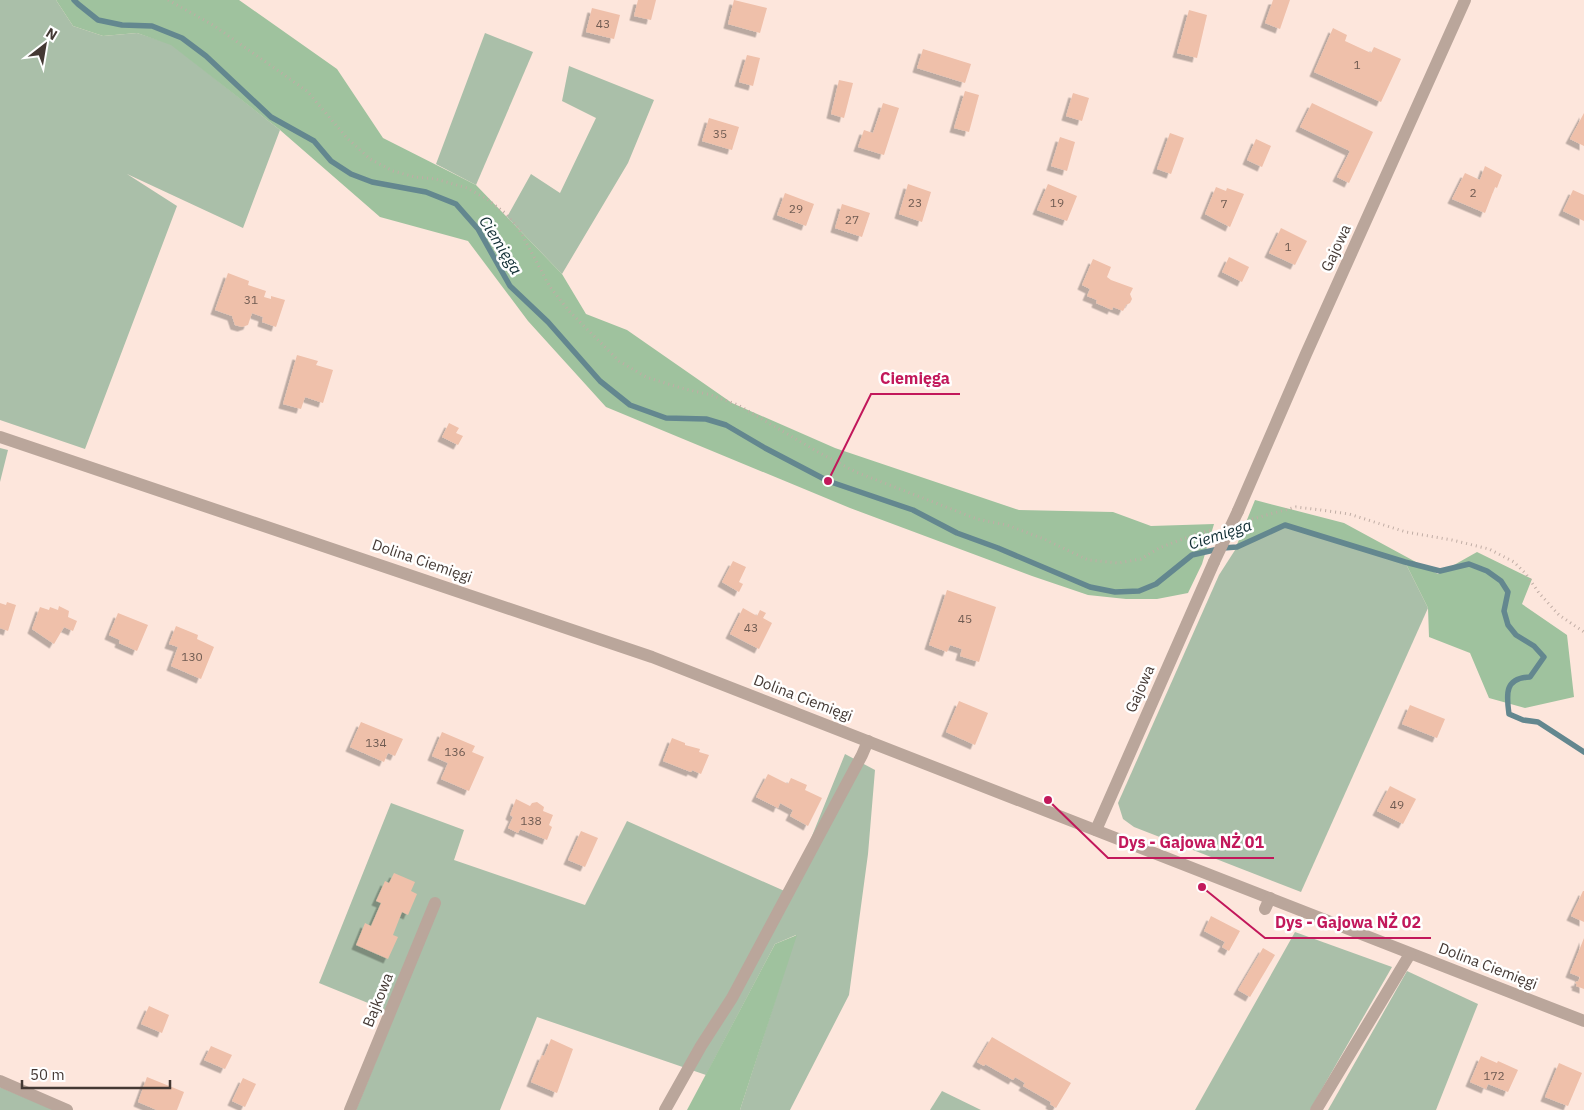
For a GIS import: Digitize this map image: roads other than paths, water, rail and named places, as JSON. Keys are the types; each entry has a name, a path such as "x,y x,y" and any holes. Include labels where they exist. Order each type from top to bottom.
{"street":[{"name":"Gajowa","path":"1096,830 1465,0"},
{"name":"Dolina Ciemięgi","path":"0,437 613,642 1096,830 1268,903 1410,954 1584,1021"},
{"path":"665,1110 701,1046 732,998 868,741"},
{"name":"Bajkowa","path":"350,1110 435,903"},
{"path":"1316,1110 1410,954"},
{"path":"0,1081 67,1110"}],"waterway":[{"name":"Ciemięga","path":"74,0 98,20 122,25 152,26 182,38 206,56 271,117 314,141 331,161 351,174 372,182 426,192 456,204 478,229 510,286 548,322 600,381 630,405 666,418 706,419 726,425 828,481 913,510 957,533 998,548 1090,587 1115,592 1139,591 1156,584 1192,555 1237,547 1285,525 1440,571 1469,564 1487,571 1501,581 1508,592 1504,611 1508,625 1516,635 1534,646 1544,657 1530,677 1516,680 1509,688 1509,714 1523,720 1538,722 1584,752"}],"place":[{"name":"Ciemięga","path":"828,481"},
{"name":"Dys - Gajowa NŻ 01","path":"1048,800"},
{"name":"Dys - Gajowa NŻ 02","path":"1202,887"}]}
